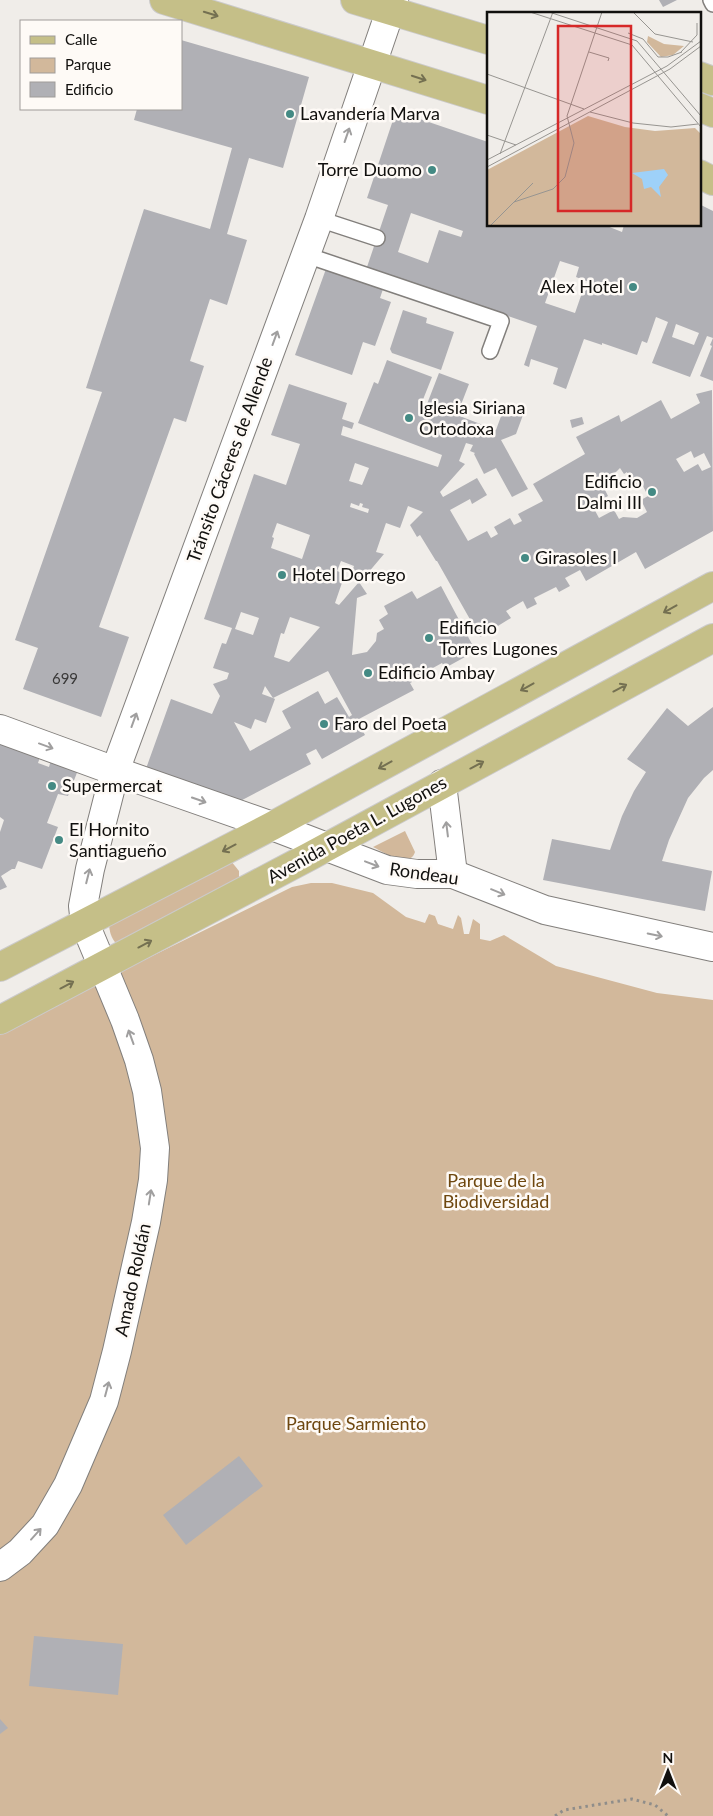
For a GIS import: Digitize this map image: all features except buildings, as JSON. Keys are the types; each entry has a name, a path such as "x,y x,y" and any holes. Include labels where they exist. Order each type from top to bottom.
{"main road":[{"path":"164,0 487,100"},
{"path":"355,0 487,20"},
{"path":"392,5 487,40"},
{"path":"700,76 713,81"},
{"path":"700,108 713,113"},
{"path":"700,174 713,181"},
{"path":"0,967 272,826 713,586"},
{"name":"Avenida Poeta L. Lugones","path":"0,1020 713,638"}],"street":[{"name":"Tránsito Cáceres de Allende","path":"85,924 83,906 86,886 115,772 306,255 392,5"},
{"name":"Rondeau","path":"0,729 115,772 272,826 387,870 417,874 453,874 545,910 713,947"},
{"path":"442,784 453,874"},
{"name":"Amado Roldán","path":"0,1567 20,1552 45,1525 68,1485 104,1400 146,1222 153,1180 155,1148 149,1098 139,1060 125,1020 85,924"}],"lane":[{"path":"711,0 713,4"},
{"path":"319,219 377,238"},
{"path":"306,255 501,321 490,351"}],"path":[{"path":"555,1816 564,1810 632,1799 655,1805 668,1816"}],"green space":[{"path":"405,831 415,852 407,860 390,856 373,847"},
{"path":"231,861 239,871 239,884 120,948 115,942 110,933 109,922"},
{"name":"Parque Sarmiento","path":"311,883 332,883 373,893 406,917 425,923 429,914 435,916 438,924 453,929 458,915 461,918 464,934 469,934 473,919 480,924 480,939 490,941 504,935 556,966 657,993 713,1000 713,1816 0,1816 0,1031 292,887"}],"place":[{"name":"Lavandería Marva","path":"290,114"},
{"name":"Torre Duomo","path":"432,170"},
{"name":"Alex Hotel","path":"633,287"},
{"name":"Iglesia Siriana Ortodoxa","path":"409,418"},
{"name":"Edificio Dalmi III","path":"652,492"},
{"name":"Girasoles I","path":"525,558"},
{"name":"Hotel Dorrego","path":"282,575"},
{"name":"Edificio Torres Lugones","path":"429,638"},
{"name":"Edificio Ambay","path":"368,673"},
{"name":"Faro del Poeta","path":"324,724"},
{"name":"Supermercat","path":"52,786"},
{"name":"El Hornito Santiagueño","path":"59,840"}],"park label":[{"name":"Parque de la Biodiversidad","path":"496,1191"}]}
